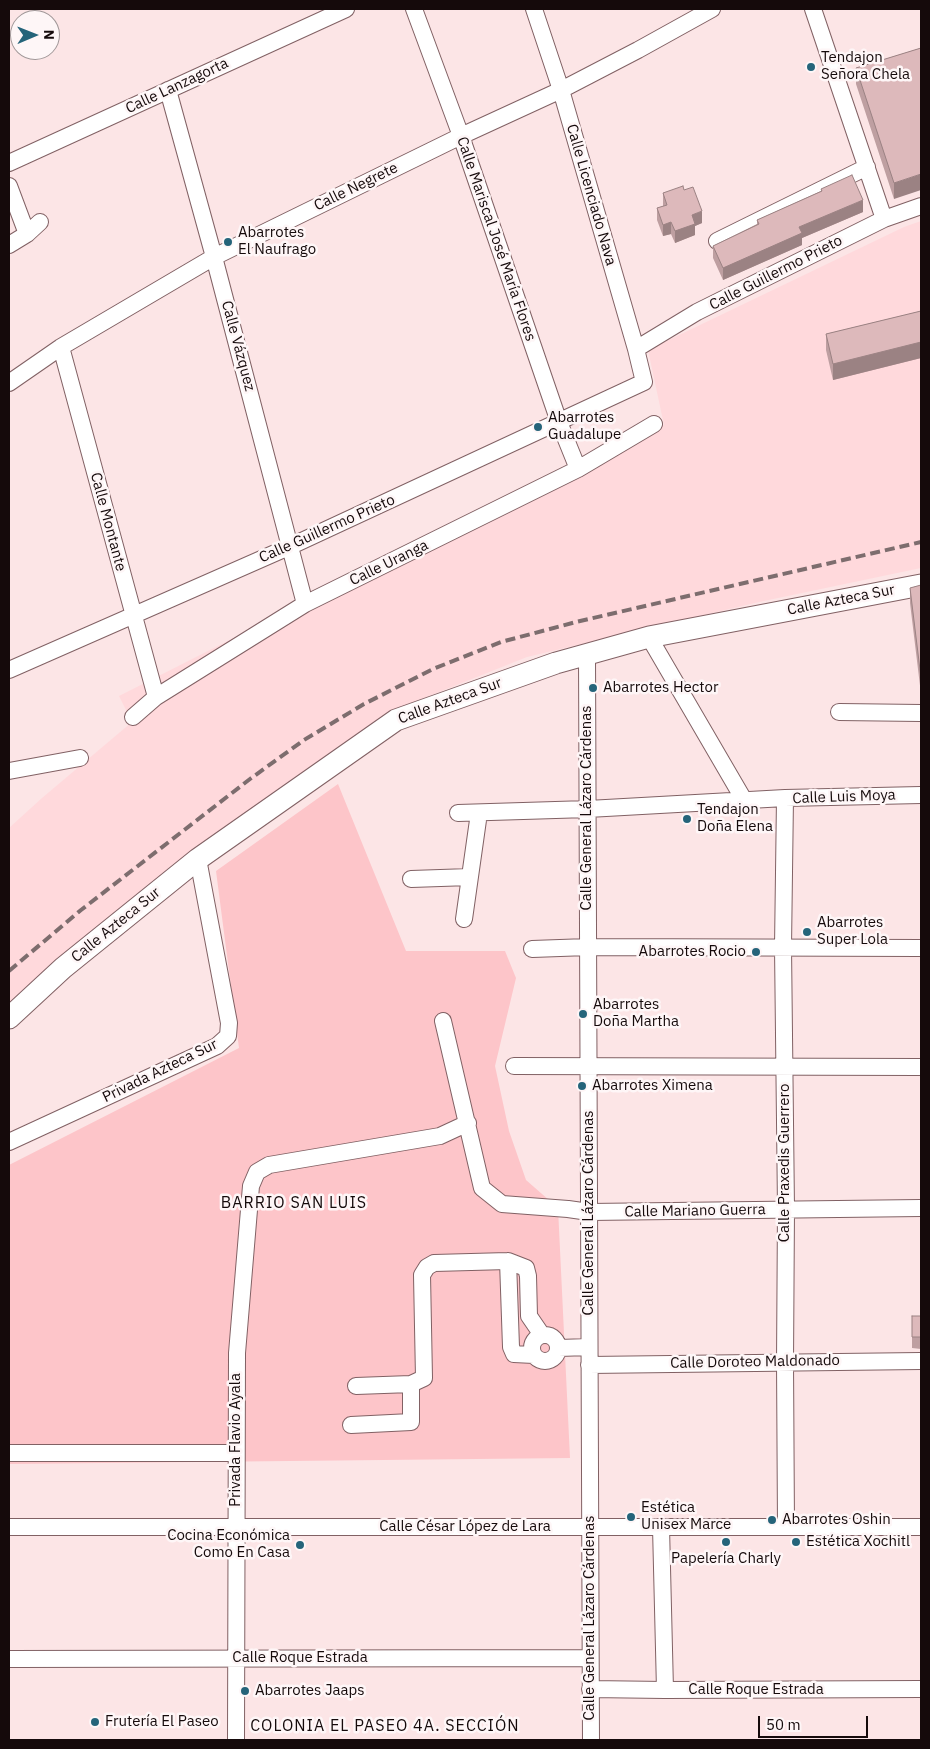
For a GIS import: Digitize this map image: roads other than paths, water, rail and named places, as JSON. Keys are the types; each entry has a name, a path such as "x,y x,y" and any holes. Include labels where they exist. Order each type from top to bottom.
{"street":[{"name":"Calle Lanzagorta","path":"9,163 346,9"},
{"name":"Calle Mariscal José María Flores","path":"414,9 559,422 578,469"},
{"name":"Calle Licenciado Nava","path":"534,9 561,90 644,382"},
{"name":"Calle Negrete","path":"9,383 61,347 214,256 460,136 561,90 712,9"},
{"path":"813,9 884,219"},
{"name":"Calle Vázquez","path":"168,90 306,604"},
{"path":"717,241 867,167"},
{"path":"9,186 27,234"},
{"name":"Calle Guillermo Prieto","path":"636,349 697,312 884,219 921,206"},
{"path":"9,245 27,234 40,222"},
{"name":"Calle Montante","path":"61,347 156,697"},
{"name":"Calle Guillermo Prieto","path":"9,670 291,546 644,382"},
{"name":"Calle Uranga","path":"133,717 156,697 306,604 578,469 654,424"},
{"name":"Calle Azteca Sur","path":"9,1018 63,968 198,858 396,720 556,663 649,637 921,585"},
{"path":"649,637 744,800"},
{"name":"Calle General Lázaro Cárdenas","path":"587,655 591,1740"},
{"path":"839,712 921,713"},
{"path":"9,770 80,758"},
{"name":"Calle Luis Moya","path":"458,813 588,809 785,798 921,795"},
{"name":"Calle Praxedis Guerrero","path":"785,798 783,947 786,1209 786,1527"},
{"path":"464,919 479,813"},
{"name":"Privada Azteca Sur","path":"9,1142 217,1046 228,1036 229,1023 198,858"},
{"path":"412,880 470,877"},
{"path":"532,948 921,948"},
{"name":"Calle Mariano Guerra","path":"443,1021 482,1188 502,1204 568,1208 589,1212 921,1208"},
{"path":"514,1066 921,1067"},
{"name":"Privada Flavio Ayala","path":"236,1740 235,1453 237,1353 251,1186 257,1172 269,1165 440,1136 468,1123"},
{"path":"356,1386 411,1384 424,1378 422,1275 427,1266 434,1262 508,1261 526,1268 529,1316 542,1335"},
{"path":"508,1261 511,1347 514,1354 534,1355"},
{"path":"542,1335 550,1335 556,1340 559,1348 556,1356 549,1360 540,1360 534,1355 532,1347 535,1339 542,1335"},
{"path":"559,1348 589,1347"},
{"name":"Calle Doroteo Maldonado","path":"589,1364 921,1361"},
{"path":"351,1425 411,1422 411,1384"},
{"path":"9,1453 235,1453"},
{"name":"Calle César López de Lara","path":"9,1527 921,1527"},
{"path":"661,1527 664,1690"},
{"name":"Calle Roque Estrada","path":"9,1658 590,1658"},
{"name":"Calle Roque Estrada","path":"590,1689 921,1689"}],"railway":[{"path":"9,971 81,910 250,779 304,740 364,704 433,669 501,642 576,622 921,542"}],"place":[{"name":"Tendajon Señora Chela","path":"811,67"},
{"name":"Abarrotes El Naufrago","path":"228,242"},
{"name":"Abarrotes Guadalupe","path":"538,427"},
{"name":"Abarrotes Hector","path":"593,688"},
{"name":"Tendajon Doña Elena","path":"687,819"},
{"name":"Abarrotes Super Lola","path":"807,932"},
{"name":"Abarrotes Rocio","path":"756,952"},
{"name":"Abarrotes Doña Martha","path":"583,1014"},
{"name":"Abarrotes Ximena","path":"582,1086"},
{"name":"Estética Unisex Marce","path":"631,1517"},
{"name":"Abarrotes Oshin","path":"772,1520"},
{"name":"Papelería Charly","path":"726,1542"},
{"name":"Estética Xochitl","path":"796,1542"},
{"name":"Cocina Económica Como En Casa","path":"300,1545"},
{"name":"Abarrotes Jaaps","path":"245,1691"},
{"name":"Frutería El Paseo","path":"95,1722"}],"district":[{"name":"BARRIO SAN LUIS","path":"294,1203"},
{"name":"COLONIA EL PASEO 4A. SECCIÓN","path":"385,1726"}]}
